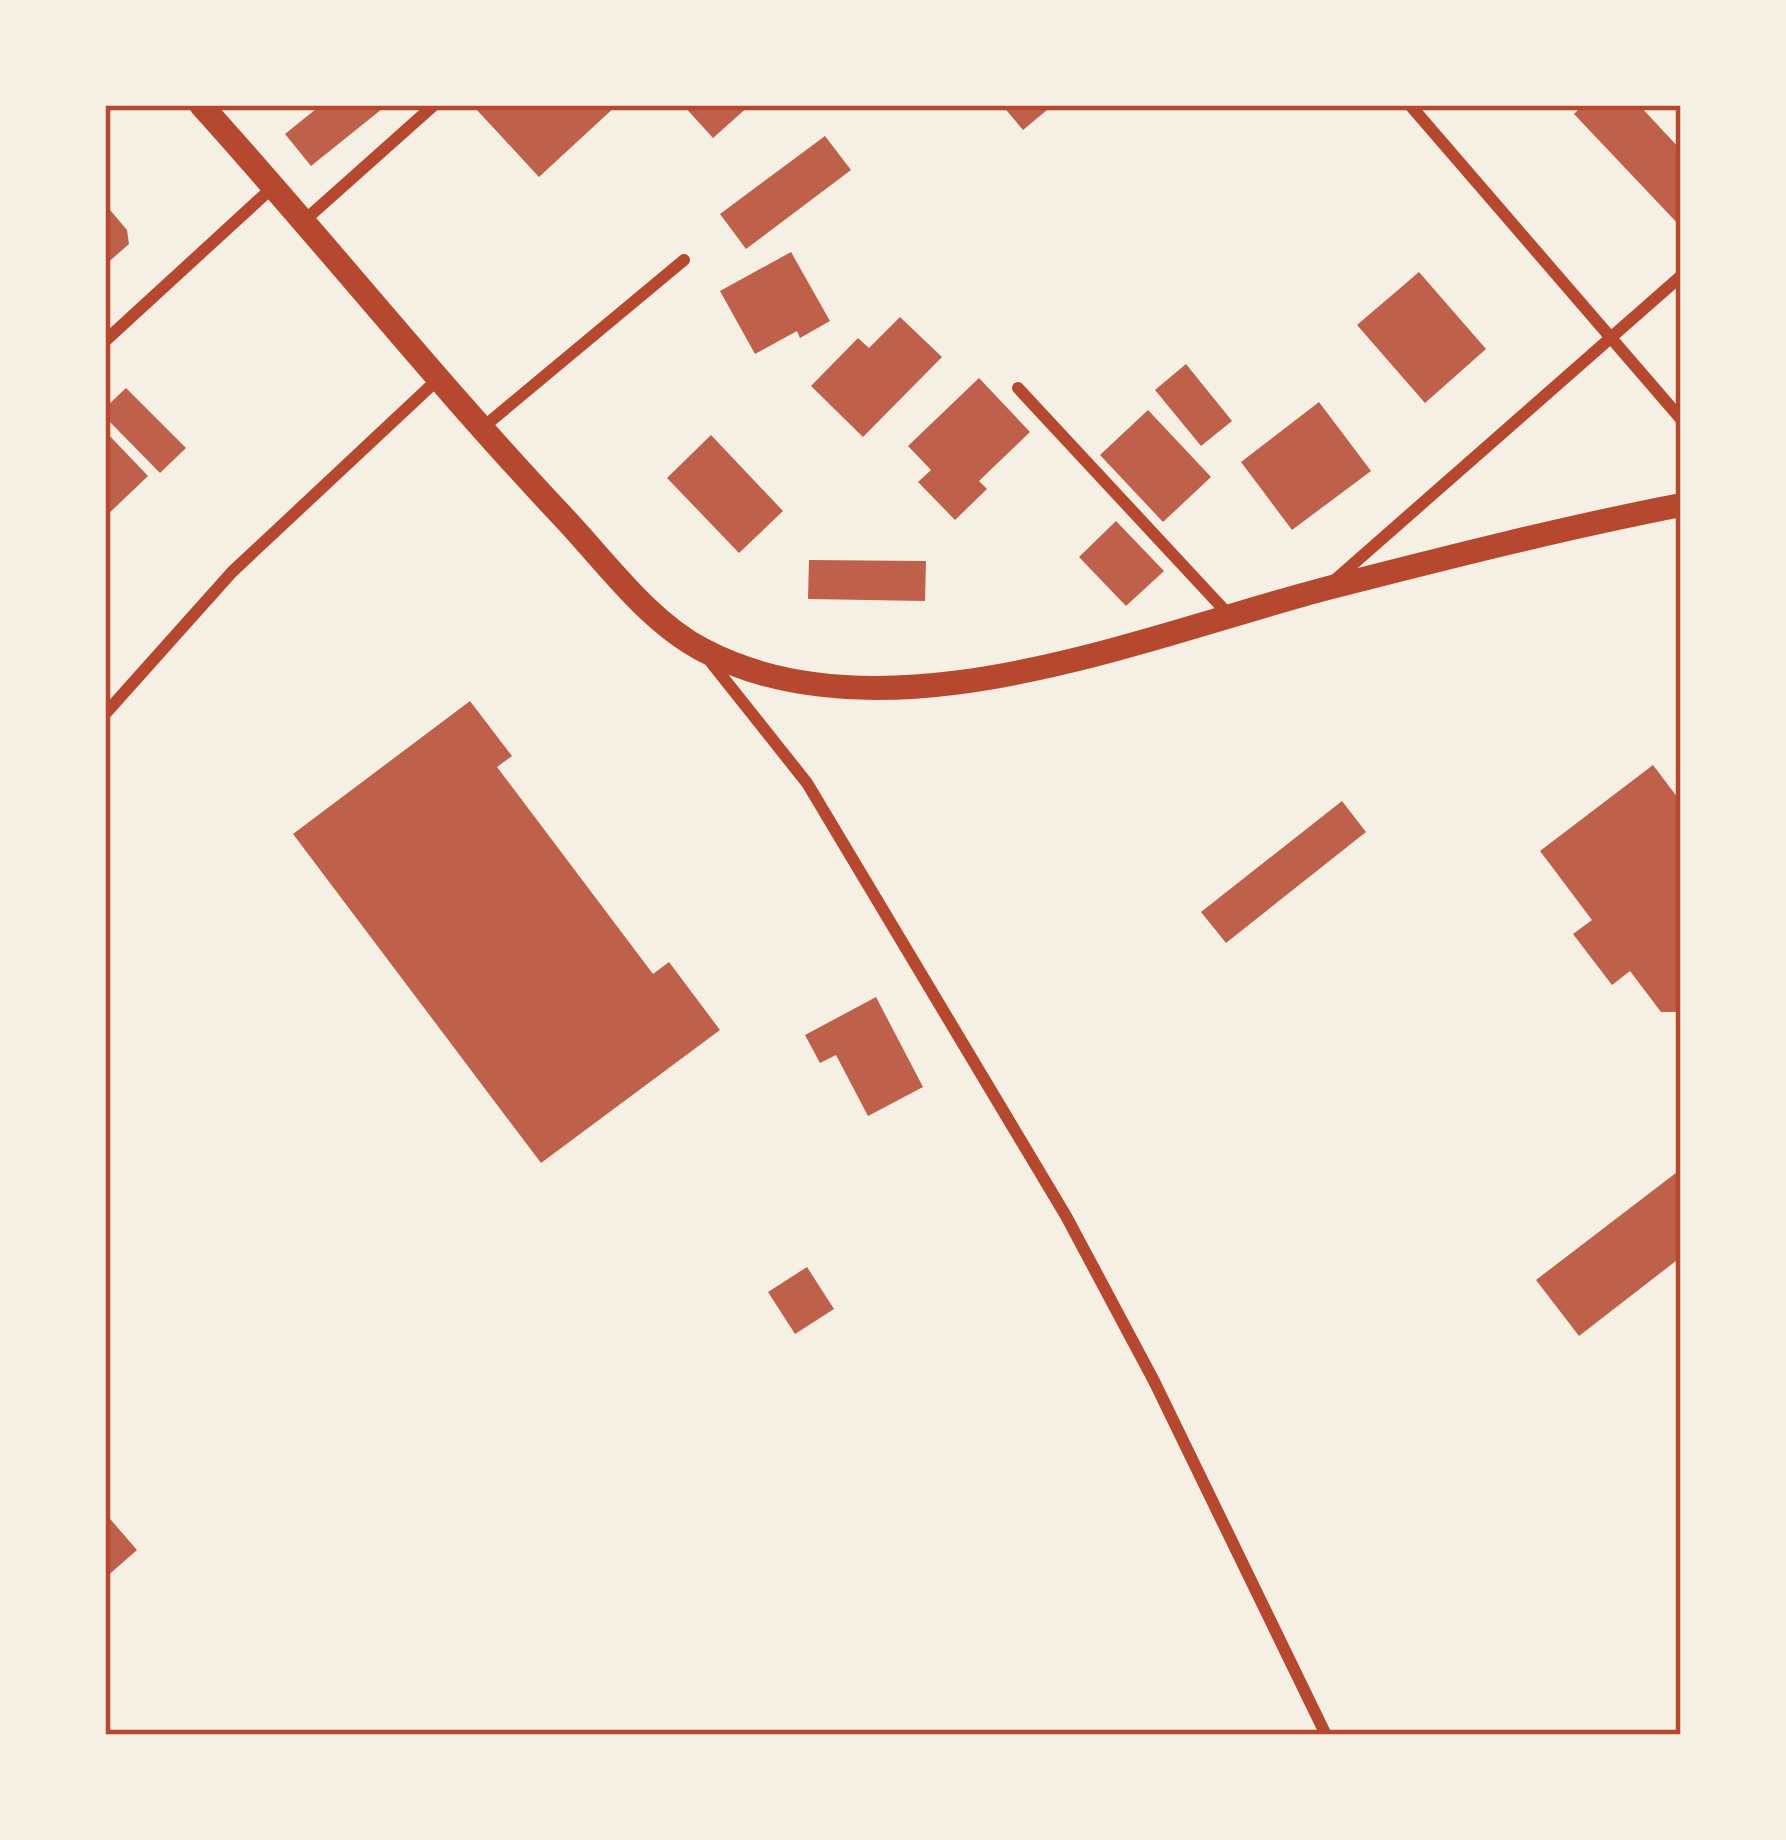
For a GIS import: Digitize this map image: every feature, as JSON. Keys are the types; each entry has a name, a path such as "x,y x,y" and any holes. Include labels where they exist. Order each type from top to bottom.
{"main road":[{"path":"201,105 305,220 436,381 655,615 700,649 814,686 900,686 1050,664 1325,589 1681,505"}],"street":[{"path":"305,220 434,105"},
{"path":"1410,105 1681,418"},
{"path":"105,341 274,186"},
{"path":"480,430 684,260"},
{"path":"1325,589 1681,276"},
{"path":"105,714 232,572 436,381"},
{"path":"1018,388 1230,616"},
{"path":"700,649 807,783 1066,1216 1154,1381 1325,1735"}],"building":[{"path":"321,105 387,105 311,166 285,134"},
{"path":"480,105 617,105 539,177 476,109"},
{"path":"683,105 750,105 713,138"},
{"path":"1002,105 1053,105 1023,130"},
{"path":"1583,105 1639,105 1681,150 1681,227 1574,114"},
{"path":"825,136 851,170 746,249 720,214"},
{"path":"105,204 127,230 129,244 105,265"},
{"path":"791,252 830,321 800,338 797,331 755,354 720,291"},
{"path":"1419,272 1486,349 1425,403 1357,325"},
{"path":"900,317 942,357 863,437 811,386 858,338 869,348"},
{"path":"1186,364 1232,421 1201,446 1155,390"},
{"path":"979,378 1030,432 979,481 987,489 955,520 918,482 931,470 908,446"},
{"path":"126,388 186,448 160,473 105,417 105,408"},
{"path":"1319,402 1371,471 1292,530 1241,462"},
{"path":"1148,410 1211,477 1163,522 1100,455"},
{"path":"105,431 148,476 105,517"},
{"path":"711,435 783,511 739,553 667,478"},
{"path":"1116,521 1164,571 1126,606 1079,557"},
{"path":"809,560 926,561 925,601 808,599"},
{"path":"470,701 512,756 497,767 653,974 669,962 720,1030 541,1163 293,834"},
{"path":"1653,765 1681,802 1681,1012 1661,1012 1630,971 1612,985 1573,934 1592,920 1540,851"},
{"path":"1342,801 1366,832 1226,943 1201,912"},
{"path":"876,997 923,1087 868,1116 836,1055 820,1063 805,1035"},
{"path":"1681,1169 1681,1257 1579,1336 1536,1280"},
{"path":"807,1267 834,1309 795,1334 768,1292"},
{"path":"105,1513 137,1550 105,1578"}]}
